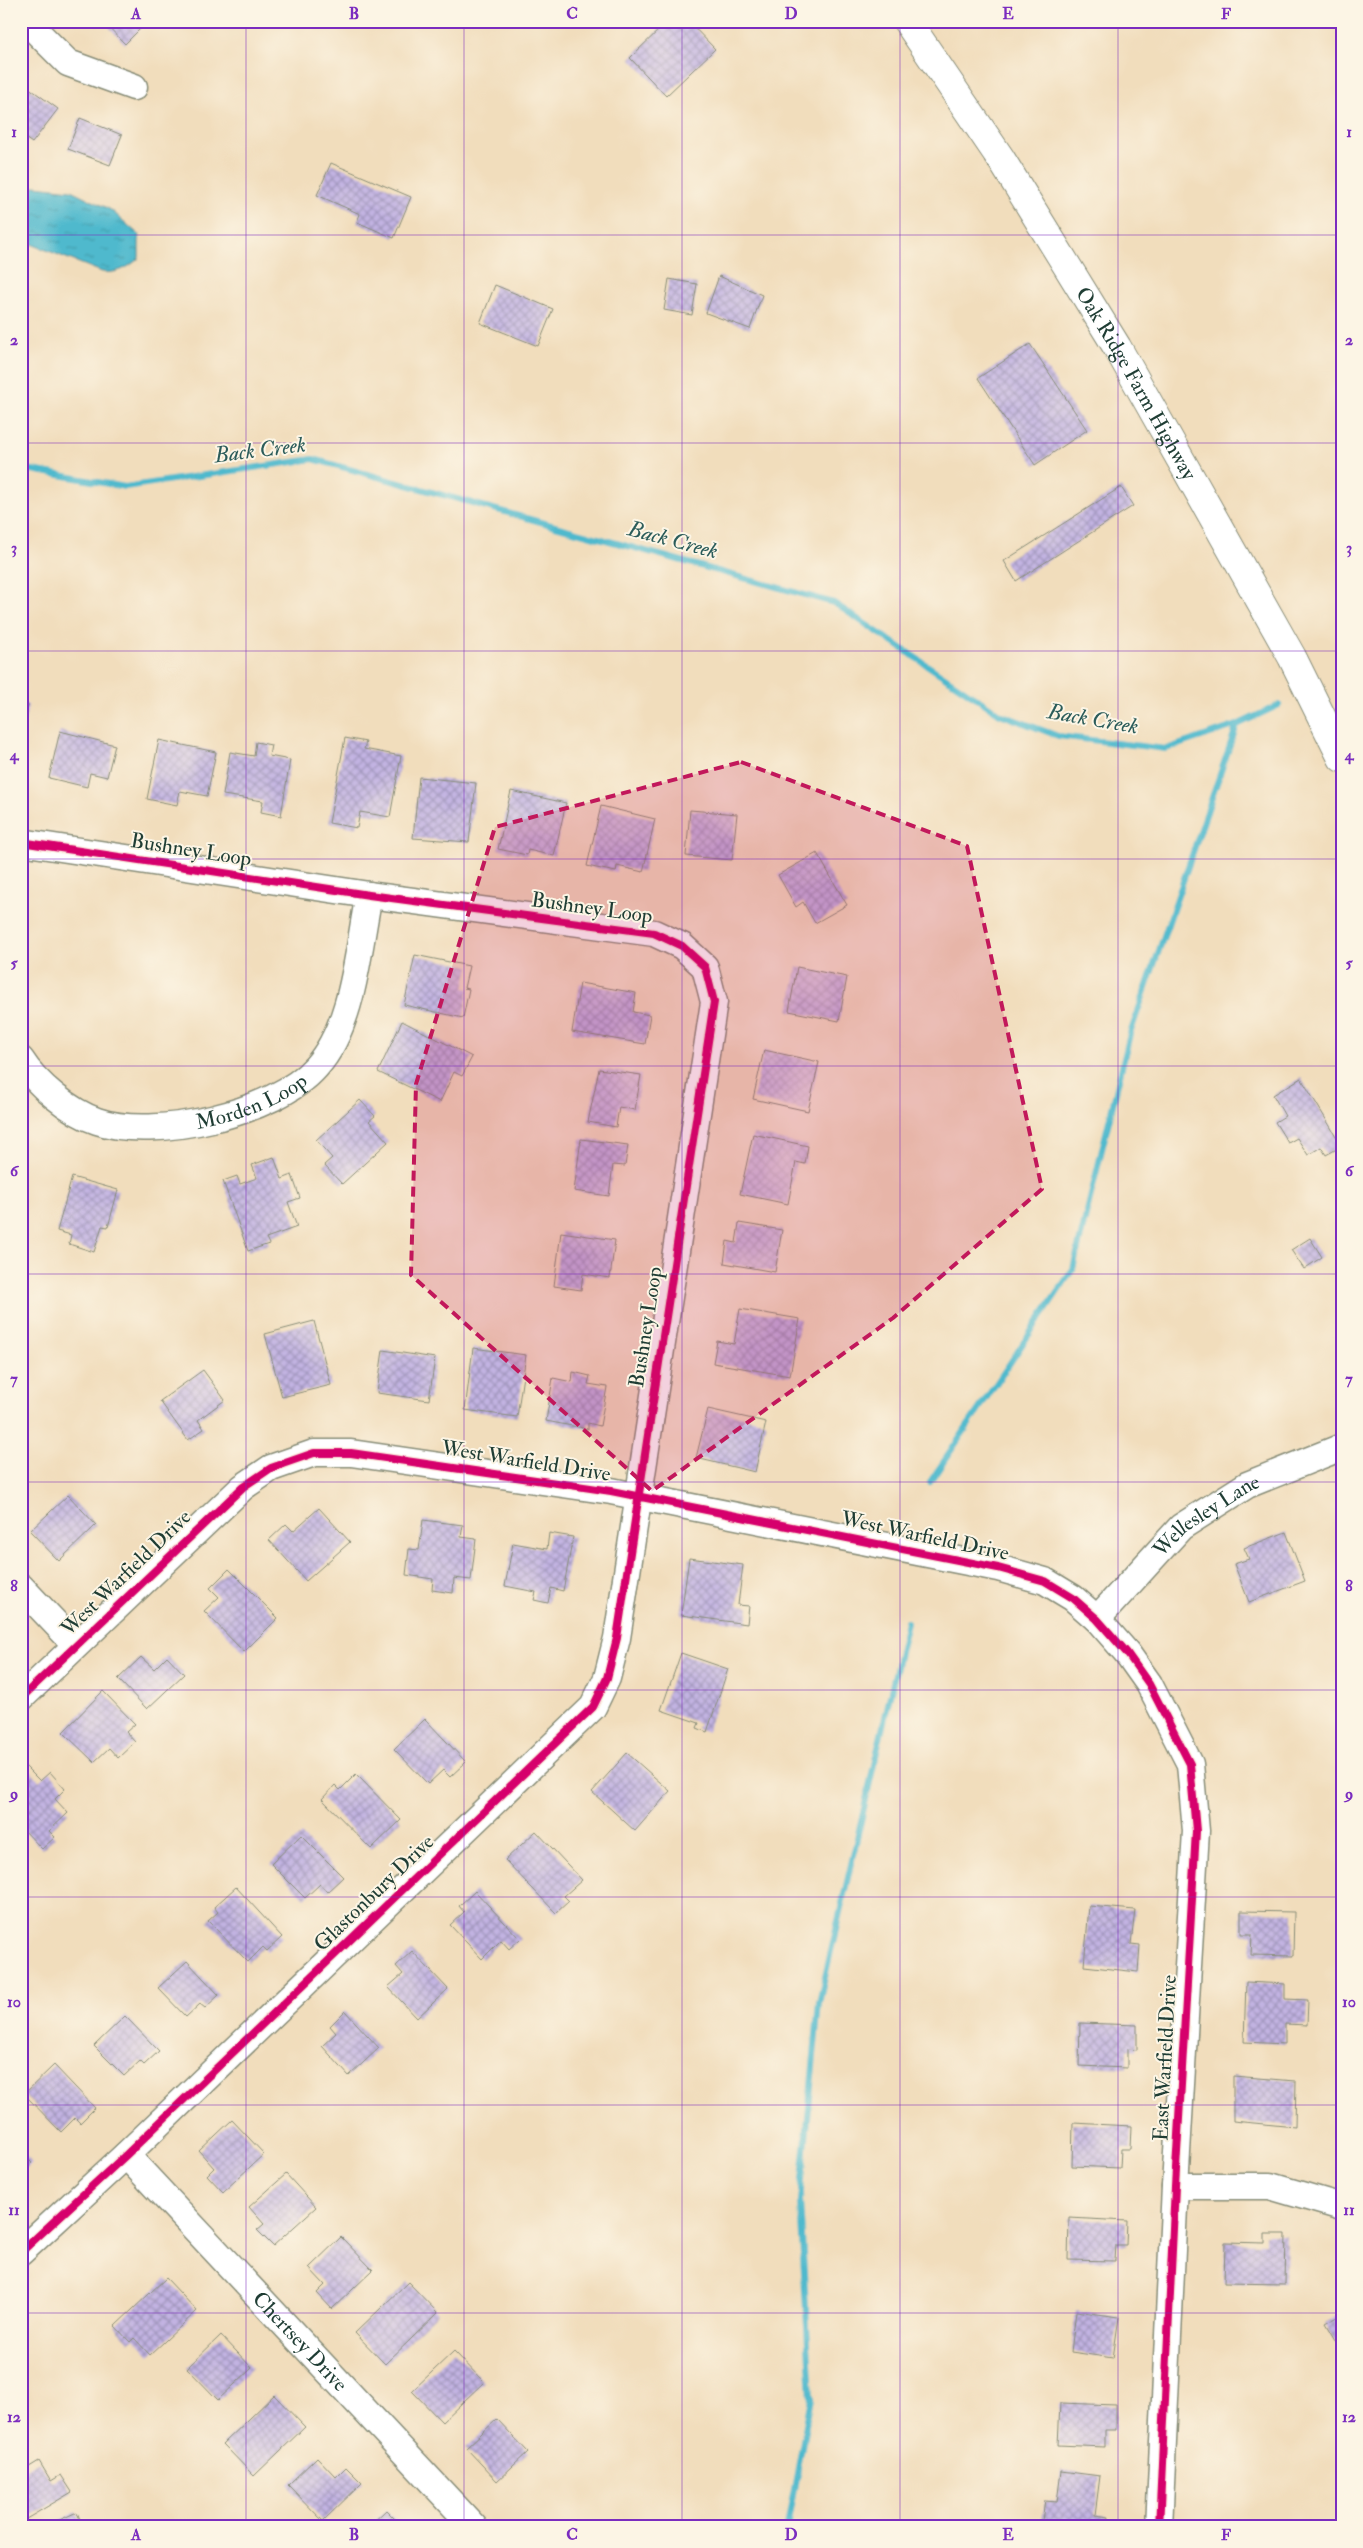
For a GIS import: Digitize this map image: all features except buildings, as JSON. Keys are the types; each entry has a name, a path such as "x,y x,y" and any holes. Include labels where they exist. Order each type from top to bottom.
{"main road":[{"name":"Oak Ridge Farm Highway","path":"907,21 1001,159 1117,347 1292,657 1342,758"}],"street":[{"path":"26,21 68,63 134,87"},
{"name":"Bushney Loop","path":"21,842 368,895 654,933 682,946 705,967 714,1002 638,1497"},
{"name":"Morden Loop","path":"21,1060 27,1070 58,1100 96,1121 130,1128 177,1126 269,1102 296,1085 317,1067 336,1036 347,1008 368,895"},
{"name":"Wellesley Lane","path":"1097,1619 1180,1527 1247,1485 1342,1447"},
{"name":"West Warfield Drive","path":"21,1698 243,1487 271,1468 314,1453 352,1453 638,1497 998,1568 1045,1580 1073,1598 1097,1619"},
{"name":"Glastonbury Drive","path":"21,2252 126,2155 593,1707 607,1678 617,1638 638,1497"},
{"path":"21,1587 76,1645"},
{"name":"East Warfield Drive","path":"1097,1619 1127,1653 1149,1684 1190,1764 1196,1831 1175,2186 1159,2527"},
{"name":"Chertsey Drive","path":"126,2155 474,2527"},
{"path":"1175,2186 1270,2186 1342,2206"}],"highlighted area":[{"path":"741,762 967,846 1042,1189 893,1318 652,1491 411,1275 416,1084 495,827"}],"water":[{"path":"36,186 71,190 111,210 139,235 139,258 131,265 122,269 113,272 102,272 21,240 21,190"}],"waterway":[{"name":"Back Creek","path":"21,468 125,487 313,459 834,603 1000,714 1058,736 1166,749 1237,725 1279,705"},
{"path":"930,1482 1073,1269 1130,1034 1237,725"},
{"path":"787,2527 811,2398 800,2201 819,2003 907,1622"}],"cycle path":[{"path":"21,842 369,895 654,933 682,946 705,967 714,1002 617,1638 607,1678 593,1707 126,2155 21,2252"},
{"path":"21,1698 243,1487 271,1468 314,1453 351,1453 611,1491 998,1568 1045,1581 1073,1598 1097,1619 1127,1653 1149,1684 1190,1764 1196,1831 1175,2186 1159,2527"}]}
